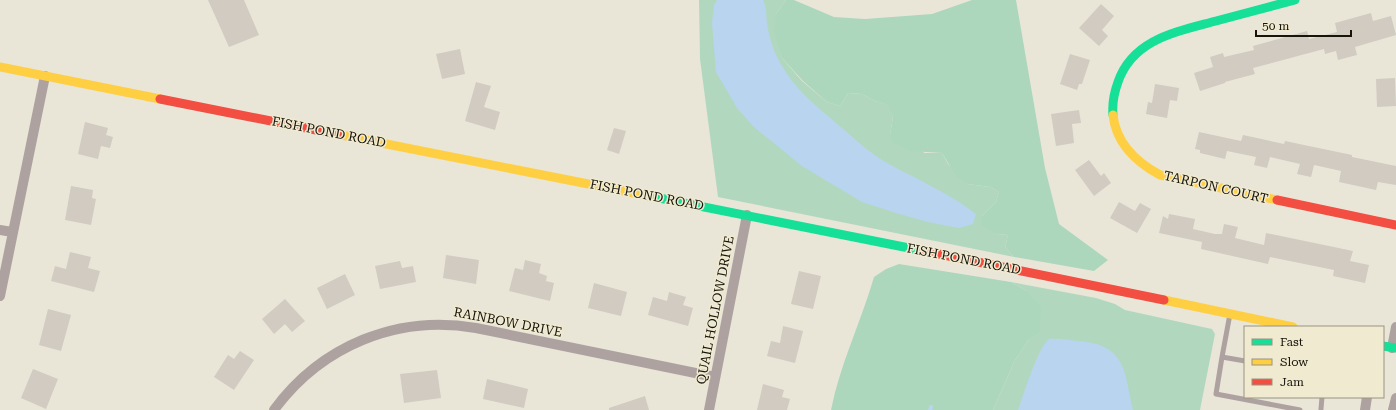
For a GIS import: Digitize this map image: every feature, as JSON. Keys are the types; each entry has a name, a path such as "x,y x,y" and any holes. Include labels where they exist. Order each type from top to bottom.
{"street":[{"name":"TARPON COURT","path":"1295,0 1163,36 1134,54 1120,73 1113,97 1114,125 1120,140 1127,151 1148,170 1160,175 1396,225"},
{"name":"FISH POND ROAD","path":"0,67 747,215 1288,326"},
{"path":"0,296 44,76"},
{"name":"QUAIL HOLLOW DRIVE","path":"709,410 747,215"},
{"path":"0,230 12,232"},
{"name":"RAINBOW DRIVE","path":"274,410 299,380 338,351 384,332 439,324 456,324 715,377"},
{"path":"1392,349 1396,327"},
{"path":"1365,410 1367,398"},
{"path":"1393,410 1396,398"}],"lane":[{"path":"1230,314 1216,394 1300,410"},
{"path":"1222,357 1244,361"},
{"path":"1322,398 1322,410"}],"green space":[{"path":"699,0 786,0 776,14 782,58 802,81 827,102 840,106 848,93 862,94 875,101 889,105 893,117 890,135 925,153 942,153 948,164 968,184 990,187 999,192 996,202 982,216 997,234 1008,235 1005,247 1014,257 718,197 700,59"},
{"path":"786,0 794,0 834,17 865,19 932,14 972,0 1016,0 1045,168 1059,224 1108,260 1094,271 1014,257 1005,247 1008,235 997,234 981,225 982,216 996,202 999,192 990,187 968,184 957,178 942,153 909,151 892,142 890,135 893,117 888,105 875,101 862,94 848,93 840,106 827,102 803,81 782,58 774,31 776,14"},
{"path":"899,264 1011,282 1027,291 1041,307 1040,332 1029,339 1014,362 993,410 831,410 845,360 874,277 886,269"},
{"path":"1011,282 1096,298 1115,304 1125,310 1212,329 1215,334 1200,410 993,410 1014,362 1029,339 1027,291"}],"water":[{"path":"717,0 763,0 766,8 769,34 774,51 787,74 806,97 861,145 875,155 966,206 976,214 973,224 959,228 928,222 862,202 802,166 754,127 737,108 716,72 712,23 714,5"},
{"path":"1049,339 1063,339 1093,343 1105,347 1114,354 1124,371 1133,410 1018,410 1040,352 1044,344"}],"building":[{"path":"208,0 244,0 259,35 229,47"},
{"path":"1101,4 1114,16 1102,30 1108,36 1099,46 1079,28"},
{"path":"1371,13 1373,21 1391,16 1396,35 1355,47 1357,55 1338,60 1336,51 1325,54 1324,49 1253,68 1255,74 1225,82 1200,91 1194,73 1213,67 1210,57 1223,53 1224,57 1254,50 1253,46 1307,31 1309,39 1337,32 1335,23"},
{"path":"460,49 465,74 442,79 436,54"},
{"path":"1070,54 1090,60 1082,84 1079,84 1077,90 1060,84"},
{"path":"1395,78 1396,106 1377,107 1376,79"},
{"path":"476,82 491,86 484,107 500,112 495,130 465,121"},
{"path":"1155,84 1179,88 1177,101 1170,100 1167,118 1146,114 1148,102 1152,103"},
{"path":"1079,110 1081,123 1072,124 1074,143 1056,146 1051,114"},
{"path":"85,122 108,128 106,135 113,137 110,148 101,146 98,159 78,154"},
{"path":"614,128 626,131 619,154 607,150"},
{"path":"1199,132 1241,141 1243,135 1284,144 1285,141 1396,166 1396,185 1378,182 1376,190 1339,182 1341,171 1314,165 1311,177 1297,174 1300,164 1270,157 1267,168 1254,165 1256,157 1227,151 1225,159 1200,153 1200,150 1195,149"},
{"path":"1089,160 1101,176 1104,173 1111,183 1094,196 1075,170"},
{"path":"71,186 93,190 92,198 96,199 91,225 65,220"},
{"path":"1119,202 1135,211 1140,203 1151,209 1137,233 1110,218"},
{"path":"1169,214 1195,219 1193,229 1215,234 1222,234 1224,224 1238,227 1235,238 1264,245 1266,233 1353,251 1350,261 1369,265 1365,283 1333,276 1334,270 1270,257 1268,264 1201,249 1202,242 1159,233 1163,216 1168,219"},
{"path":"70,252 91,257 88,268 100,271 94,292 51,281 55,266 66,269"},
{"path":"446,255 479,260 476,284 443,278"},
{"path":"525,260 541,264 539,273 547,276 546,281 554,283 550,301 509,291 515,268 523,270"},
{"path":"400,261 402,268 413,266 416,282 380,289 375,266"},
{"path":"799,271 821,276 813,309 791,304"},
{"path":"345,274 355,295 327,309 317,288"},
{"path":"594,283 627,292 621,316 588,308"},
{"path":"669,292 686,297 683,305 693,308 688,326 648,315 653,297 667,301"},
{"path":"285,299 305,321 292,332 285,324 274,334 262,319"},
{"path":"48,309 71,315 61,351 39,345"},
{"path":"783,326 803,331 795,363 767,356 771,341 780,343"},
{"path":"240,351 254,360 234,390 214,377 228,355 234,359"},
{"path":"33,369 58,379 46,409 21,398"},
{"path":"437,370 441,398 404,403 400,374"},
{"path":"487,379 528,389 524,408 483,399"},
{"path":"763,384 784,390 782,397 790,399 787,410 757,410"},
{"path":"645,396 649,410 609,410 609,408"}],"traffic: fast":[{"path":"1113,115 1115,90 1125,67 1134,56 1145,47 1171,34 1186,29 1295,0"},
{"path":"649,196 924,251"},
{"path":"1384,346 1396,348"}],"traffic: slow":[{"path":"0,67 160,99"},
{"path":"1113,115 1118,134 1129,151 1135,158 1160,175 1277,200"},
{"path":"341,135 649,196"},
{"path":"1164,300 1288,326"}],"traffic: jam":[{"path":"160,99 341,135"},
{"path":"1277,200 1396,225"},
{"path":"924,251 1164,300"}]}
